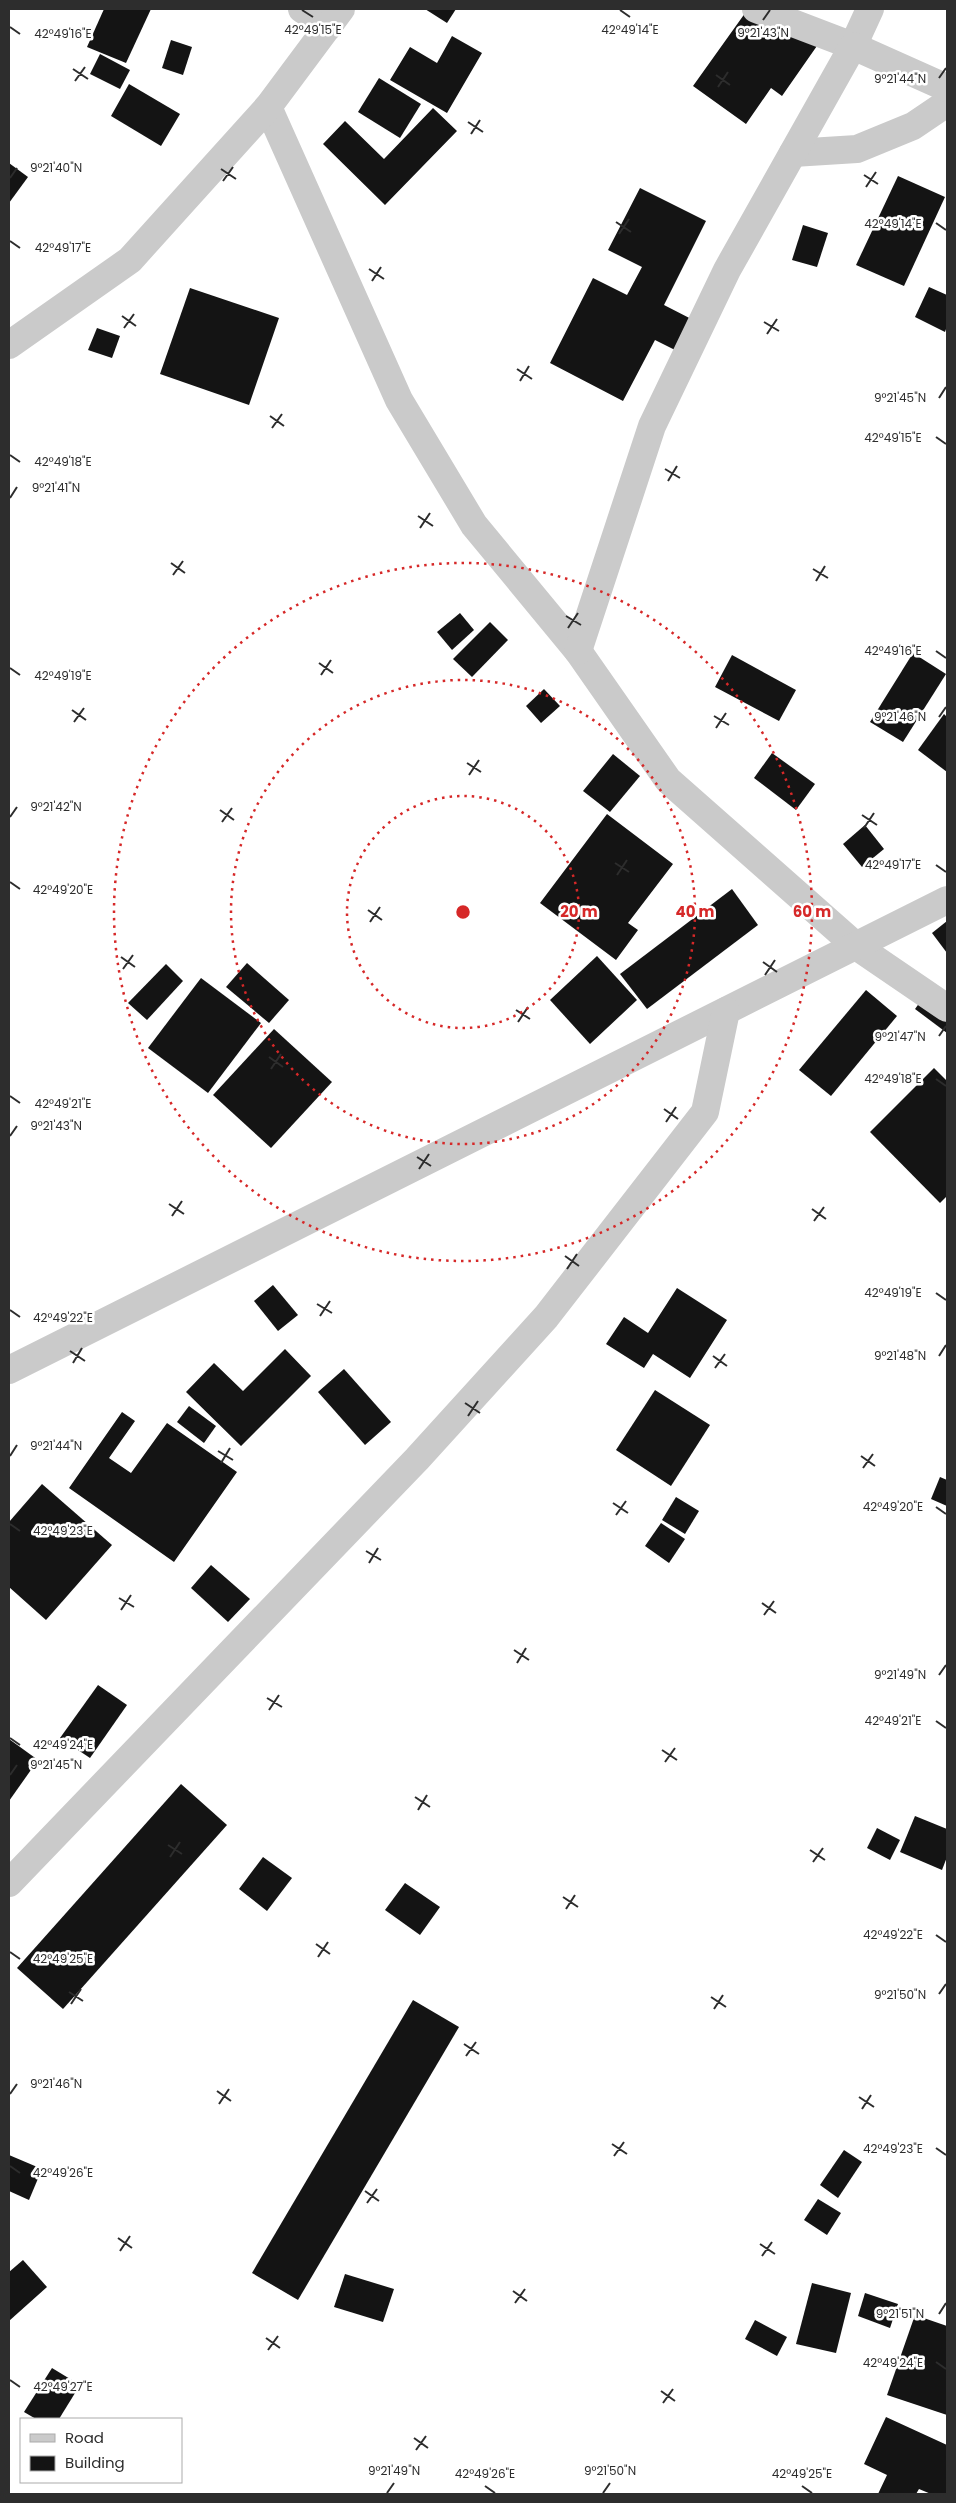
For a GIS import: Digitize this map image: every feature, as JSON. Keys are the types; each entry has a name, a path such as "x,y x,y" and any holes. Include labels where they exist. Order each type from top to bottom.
{"street":[{"path":"9,345 130,260 268,106 335,18 302,9"},
{"path":"756,9 853,46 947,88"},
{"path":"578,651 652,426 727,270 853,46 870,9"},
{"path":"793,152 857,149 913,126 947,103"},
{"path":"268,106 399,400 474,525 578,651 668,780 856,946 947,1008"},
{"path":"9,1370 947,900"},
{"path":"9,1883 417,1459 546,1317 705,1112 726,1011"}],"building":[{"path":"104,9 151,9 126,63 87,47"},
{"path":"425,9 456,9 447,23"},
{"path":"748,9 819,43 782,96 771,88 746,124 693,86"},
{"path":"452,36 482,53 447,113 390,80 410,47 437,63"},
{"path":"171,40 192,47 183,75 162,68"},
{"path":"100,54 130,70 120,89 90,74"},
{"path":"379,78 421,104 400,138 358,112"},
{"path":"129,84 180,114 161,146 111,116"},
{"path":"433,108 457,131 385,205 323,144 345,121 384,159"},
{"path":"9,163 28,177 9,203"},
{"path":"898,176 945,197 904,286 856,265"},
{"path":"640,188 706,221 664,305 703,325 687,356 655,340 623,401 550,363 593,278 627,295 642,267 608,250"},
{"path":"803,225 828,233 817,267 792,260"},
{"path":"929,287 947,295 947,326 945,332 915,317"},
{"path":"190,288 279,318 249,405 160,374"},
{"path":"97,328 120,336 112,358 88,350"},
{"path":"460,613 474,630 452,650 437,632"},
{"path":"490,622 508,640 472,677 453,659"},
{"path":"913,653 946,674 903,742 870,722"},
{"path":"732,655 796,690 779,721 715,687"},
{"path":"544,689 560,706 541,723 526,706"},
{"path":"944,714 947,717 947,772 918,750"},
{"path":"772,753 815,784 796,810 754,778"},
{"path":"613,754 640,776 610,812 583,791"},
{"path":"607,814 673,864 628,923 638,930 616,960 540,903"},
{"path":"865,825 884,849 862,867 843,844"},
{"path":"732,889 758,925 647,1009 620,974"},
{"path":"947,921 947,953 932,933"},
{"path":"597,956 637,1000 590,1044 550,1000"},
{"path":"247,963 289,1000 269,1023 226,987"},
{"path":"166,964 183,981 147,1020 128,1003"},
{"path":"201,978 261,1023 208,1093 148,1048"},
{"path":"866,990 897,1016 831,1096 799,1070"},
{"path":"928,991 947,1005 947,1033 915,1009"},
{"path":"274,1029 332,1082 271,1148 213,1095"},
{"path":"934,1068 947,1081 947,1196 940,1203 870,1132"},
{"path":"273,1285 298,1315 278,1331 254,1301"},
{"path":"677,1288 727,1320 690,1378 653,1354 644,1368 606,1344 624,1317 648,1333"},
{"path":"285,1349 311,1376 241,1446 186,1392 214,1363 243,1391"},
{"path":"344,1369 391,1422 365,1445 318,1392"},
{"path":"655,1390 710,1425 671,1486 616,1450"},
{"path":"189,1406 216,1426 204,1443 177,1422"},
{"path":"122,1412 135,1421 109,1458 131,1473 167,1423 237,1472 174,1562 69,1488"},
{"path":"940,1477 947,1480 947,1506 931,1499"},
{"path":"42,1484 112,1545 46,1620 9,1587 9,1522"},
{"path":"676,1497 699,1511 685,1534 662,1520"},
{"path":"661,1523 685,1539 669,1563 645,1546"},
{"path":"211,1565 250,1599 228,1622 191,1588"},
{"path":"98,1685 127,1705 90,1758 60,1738"},
{"path":"9,1739 38,1760 9,1801"},
{"path":"181,1784 227,1825 63,2009 17,1968"},
{"path":"915,1816 947,1829 947,1857 942,1870 900,1852"},
{"path":"877,1828 900,1840 890,1860 867,1848"},
{"path":"263,1857 292,1878 267,1911 239,1889"},
{"path":"405,1883 440,1907 420,1935 385,1910"},
{"path":"413,2000 459,2027 298,2300 252,2273"},
{"path":"844,2150 862,2162 838,2198 820,2185"},
{"path":"9,2155 42,2169 29,2200 9,2191"},
{"path":"818,2199 841,2213 827,2235 804,2220"},
{"path":"23,2260 47,2287 9,2321 9,2272"},
{"path":"345,2274 394,2289 383,2322 334,2307"},
{"path":"812,2283 851,2293 836,2353 796,2344"},
{"path":"865,2293 898,2304 890,2328 858,2316"},
{"path":"915,2315 947,2326 947,2415 887,2395"},
{"path":"755,2320 787,2337 777,2356 745,2339"},
{"path":"52,2368 80,2385 60,2418 34,2418 24,2412"},
{"path":"886,2417 947,2445 947,2494 931,2494 919,2489 916,2494 878,2494 887,2475 864,2464"}]}
